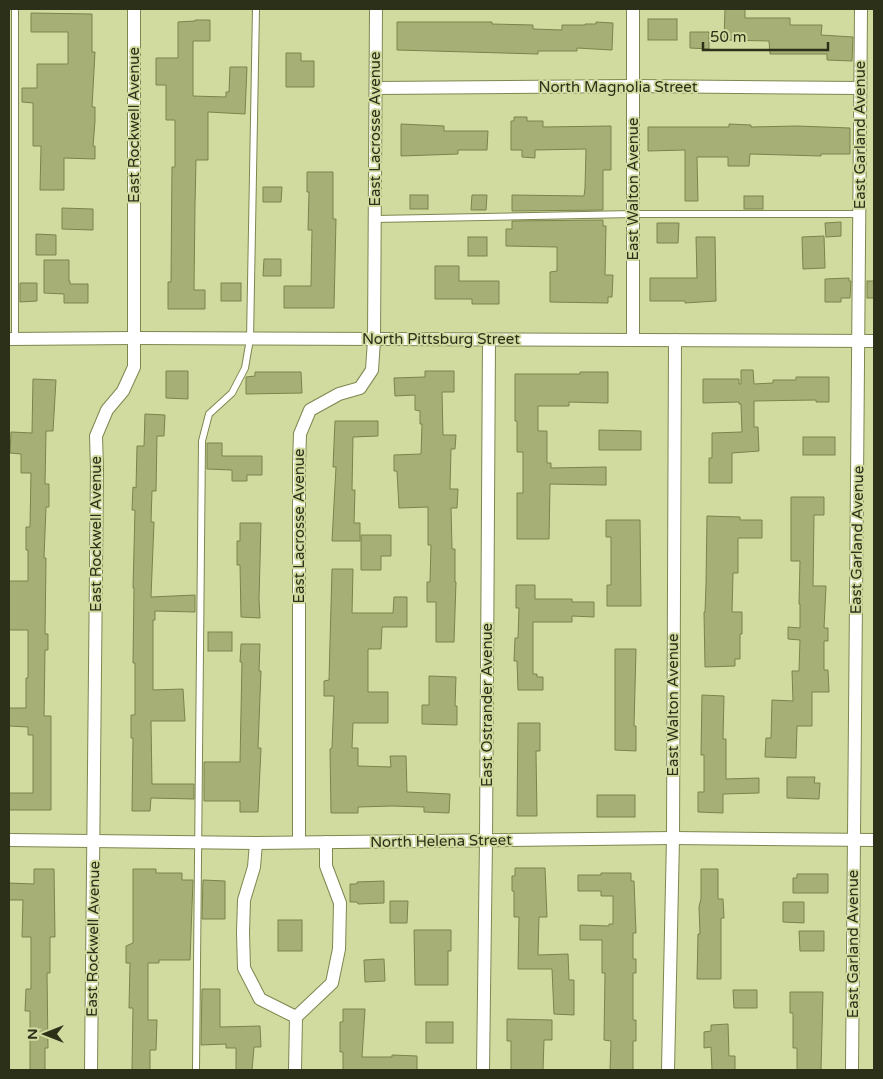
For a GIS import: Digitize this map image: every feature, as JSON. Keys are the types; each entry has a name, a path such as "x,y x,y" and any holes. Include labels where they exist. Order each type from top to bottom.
{"street":[{"name":"East Rockwell Avenue","path":"91,1070 96,436 107,410 123,391 134,367 134,9"},
{"name":"East Lacrosse Avenue","path":"299,842 300,434 310,410 339,394 360,388 372,370 374,340 376,9"},
{"name":"East Walton Avenue","path":"633,9 633,340"},
{"name":"East Garland Avenue","path":"852,1070 861,9"},
{"name":"North Magnolia Street","path":"376,88 633,86 860,88"},
{"name":"North Pittsburg Street","path":"12,339 874,341"},
{"name":"East Ostrander Avenue","path":"482,1070 486,840 489,340"},
{"name":"East Walton Avenue","path":"668,1070 673,838 675,340"},
{"name":"North Helena Street","path":"9,840 198,843 673,838 874,840"},
{"path":"295,1070 296,1016 332,983 339,949 340,903 326,866 326,842"},
{"path":"256,843 254,867 244,900 244,968 260,999 296,1016"}],"lane":[{"path":"12,339 15,9"},
{"path":"196,1070 202,441 209,414 232,393 245,368 250,339 256,9"},
{"path":"375,219 633,214 860,214"}],"building":[{"path":"725,9 745,9 745,18 790,18 790,25 822,25 821,35 853,37 852,61 827,60 827,54 770,54 769,41 724,40"},
{"path":"31,13 92,14 92,52 95,52 92,107 95,107 93,146 95,146 95,159 64,158 64,190 40,190 41,146 33,146 33,103 22,102 22,88 37,88 37,64 68,64 68,32 31,32"},
{"path":"648,19 677,19 677,40 648,40"},
{"path":"210,20 210,41 193,41 193,96 226,97 226,92 229,92 230,67 247,67 245,114 208,112 208,160 196,160 195,204 194,290 205,290 205,309 168,309 168,282 171,282 172,167 175,167 175,120 166,120 166,85 156,85 156,58 178,58 178,22"},
{"path":"397,22 492,22 492,24 533,25 533,29 562,30 562,25 585,25 596,24 596,22 613,23 612,50 577,48 577,51 538,51 538,54 397,50"},
{"path":"690,32 709,32 709,49 690,48"},
{"path":"286,53 301,53 301,61 314,61 314,87 286,87"},
{"path":"514,117 527,117 527,121 543,121 543,127 611,126 611,170 603,170 603,210 512,211 512,195 584,196 586,149 535,150 535,158 522,157 522,150 511,150 511,121 514,121"},
{"path":"401,124 444,126 444,131 488,131 487,150 458,150 458,154 401,156"},
{"path":"729,124 751,125 751,127 850,128 850,154 821,154 821,156 750,154 749,166 728,166 728,157 697,157 698,201 685,201 685,150 648,151 648,127 729,127"},
{"path":"307,172 333,172 333,219 336,219 334,308 284,308 284,286 311,286 312,230 308,230 309,192 307,192"},
{"path":"263,187 282,187 281,202 263,202"},
{"path":"410,195 428,195 428,209 410,209"},
{"path":"472,195 487,195 486,210 471,210"},
{"path":"744,196 763,196 763,209 744,209"},
{"path":"62,208 93,209 93,230 62,229"},
{"path":"603,220 603,226 606,226 605,275 613,275 612,297 608,297 608,303 550,302 550,272 557,271 557,247 506,246 506,229 512,229 512,221"},
{"path":"841,222 841,236 826,237 825,223"},
{"path":"657,223 679,223 678,243 657,243"},
{"path":"36,234 56,235 56,255 36,255"},
{"path":"824,236 825,268 803,269 802,237"},
{"path":"468,237 487,237 487,256 468,256"},
{"path":"696,237 715,237 716,301 685,303 685,301 650,301 650,278 697,278"},
{"path":"264,259 281,259 281,276 263,276"},
{"path":"44,260 69,260 70,284 88,284 88,303 64,303 64,294 44,293"},
{"path":"435,266 459,266 459,281 499,281 499,304 472,304 472,299 435,299"},
{"path":"849,278 849,281 851,281 850,298 841,298 841,302 825,302 825,279"},
{"path":"867,281 874,281 874,298 867,298"},
{"path":"20,283 37,283 37,301 20,302"},
{"path":"221,283 241,283 241,301 221,301"},
{"path":"741,370 753,370 754,384 773,383 773,380 796,380 796,377 829,377 829,402 816,402 816,400 754,401 754,427 758,427 759,451 732,453 732,483 709,483 712,433 742,432 741,404 739,402 703,403 703,379 739,379 739,384 741,384"},
{"path":"166,371 188,371 188,399 166,398"},
{"path":"425,371 454,371 454,392 442,392 443,435 456,435 455,449 451,449 450,489 458,489 457,508 451,508 452,549 455,549 456,582 454,642 436,642 436,602 427,602 427,582 430,582 431,545 428,545 428,507 399,508 397,471 394,471 394,455 421,454 422,424 420,424 420,411 415,410 415,395 395,396 394,378 425,377"},
{"path":"255,372 301,372 302,393 246,394 246,377 255,376"},
{"path":"580,372 608,372 608,403 569,402 569,406 538,406 538,431 547,431 547,463 551,463 551,468 606,467 606,485 550,484 549,539 517,539 517,493 523,493 523,452 517,452 515,374 580,374"},
{"path":"33,379 56,380 53,431 46,431 45,484 49,484 49,507 46,507 44,558 46,558 45,634 48,634 48,650 45,650 44,716 51,716 51,810 9,810 9,793 33,793 33,735 28,735 28,727 9,726 9,708 26,708 28,630 9,630 9,581 28,581 26,527 30,527 31,473 21,473 21,454 10,453 11,432 32,433"},
{"path":"145,414 165,415 164,436 157,436 156,491 152,491 151,522 154,522 151,597 195,595 195,612 155,611 155,620 153,620 153,690 183,689 185,721 151,721 152,784 194,784 194,799 151,798 150,811 132,811 133,738 131,738 131,715 135,715 133,588 135,510 132,510 133,487 136,488 137,446 144,446"},
{"path":"335,421 378,421 378,436 353,437 352,490 355,490 354,523 360,523 360,541 332,541 336,467 333,467"},
{"path":"599,430 641,431 641,450 599,450"},
{"path":"803,437 835,437 835,455 803,455"},
{"path":"207,443 222,443 222,456 262,456 262,475 247,475 247,481 232,481 232,470 207,469"},
{"path":"791,497 824,497 824,515 814,515 813,586 826,586 824,628 828,628 828,641 824,641 824,670 828,670 829,692 812,692 812,726 797,726 796,758 765,757 766,738 771,738 772,700 793,701 792,671 799,671 800,640 788,639 788,627 800,628 800,561 791,561"},
{"path":"707,516 740,517 740,520 762,520 762,538 738,538 738,573 733,573 732,612 742,612 742,634 740,634 740,659 735,659 735,666 705,667 704,612"},
{"path":"606,520 640,520 641,606 607,606 607,585 611,585 611,537 606,537"},
{"path":"240,523 261,523 260,618 241,617 240,565 237,565 237,541 240,541"},
{"path":"361,535 391,535 391,556 381,556 381,570 361,570"},
{"path":"332,569 353,569 352,613 393,613 394,597 407,597 407,627 382,627 381,649 368,649 368,692 388,692 388,723 353,723 352,748 358,748 358,766 391,767 390,756 406,756 407,792 450,794 449,813 424,812 424,807 392,806 358,807 358,813 331,813 330,749 332,748 334,696 324,696 324,681 329,680"},
{"path":"516,585 535,585 535,599 572,599 572,602 594,602 594,617 572,616 572,622 533,622 533,674 537,674 537,677 543,677 543,690 518,690 517,661 514,661 515,638 518,638 519,608 516,608"},
{"path":"208,632 232,632 232,651 208,651"},
{"path":"241,644 260,644 259,671 261,671 258,748 261,748 258,812 240,812 240,801 204,801 204,762 240,762"},
{"path":"615,649 636,649 634,726 636,726 636,751 615,750"},
{"path":"429,676 456,677 455,706 457,706 457,725 422,724 422,705 429,705"},
{"path":"702,695 724,696 723,739 726,739 726,779 759,778 759,793 723,794 723,813 698,812 698,792 704,792 704,755 701,755"},
{"path":"518,723 540,723 540,751 536,751 537,816 517,816"},
{"path":"787,777 815,777 814,783 820,783 819,799 787,798"},
{"path":"597,795 635,795 635,817 597,817"},
{"path":"515,868 545,868 547,917 539,917 538,955 568,954 569,980 574,980 574,1015 554,1014 552,969 518,969 519,917 514,917 514,891 512,891 512,876 515,876"},
{"path":"34,869 54,869 55,937 50,937 50,973 47,973 48,1048 45,1048 45,1070 30,1070 30,1011 25,1011 26,989 31,989 31,937 22,937 23,900 9,900 9,883 34,884"},
{"path":"133,869 156,869 156,873 182,873 182,880 193,880 190,960 159,960 159,963 148,963 148,1020 157,1020 156,1050 150,1050 150,1070 132,1070 133,1008 129,1008 130,963 126,963 126,946 133,943"},
{"path":"701,869 718,869 718,899 723,899 724,918 721,918 721,979 697,979"},
{"path":"601,873 631,873 631,881 634,881 636,933 633,933 633,959 636,959 636,973 633,973 633,1020 636,1020 636,1041 633,1041 633,1070 610,1070 611,1041 604,1040 605,973 602,973 602,940 580,940 580,925 609,926 609,924 613,924 613,896 601,896 601,891 578,891 578,875 601,875"},
{"path":"797,874 828,874 828,893 793,893 793,878 797,878"},
{"path":"203,880 225,881 225,919 202,919"},
{"path":"384,881 384,903 358,904 357,902 350,902 350,884"},
{"path":"390,901 408,901 407,923 390,923"},
{"path":"783,902 804,902 804,923 783,922"},
{"path":"278,920 302,920 302,951 278,951"},
{"path":"414,930 451,930 451,951 448,951 448,985 415,985"},
{"path":"799,931 824,931 824,951 800,951"},
{"path":"384,959 385,981 365,982 364,960"},
{"path":"202,989 220,989 220,1027 260,1026 261,1047 254,1047 252,1070 236,1070 236,1048 226,1048 226,1044 201,1045"},
{"path":"733,990 757,990 757,1008 734,1008"},
{"path":"790,992 823,992 821,1070 797,1070 797,1048 793,1048 793,1013 790,1013"},
{"path":"343,1009 365,1009 362,1057 417,1056 417,1070 343,1070 343,1052 340,1052 340,1022 343,1022"},
{"path":"507,1019 552,1020 552,1040 544,1040 543,1070 511,1070 511,1041 507,1041"},
{"path":"426,1022 453,1022 453,1043 426,1043"},
{"path":"728,1024 729,1056 735,1056 735,1070 712,1070 711,1047 704,1048 704,1032 711,1031 711,1025"}]}
